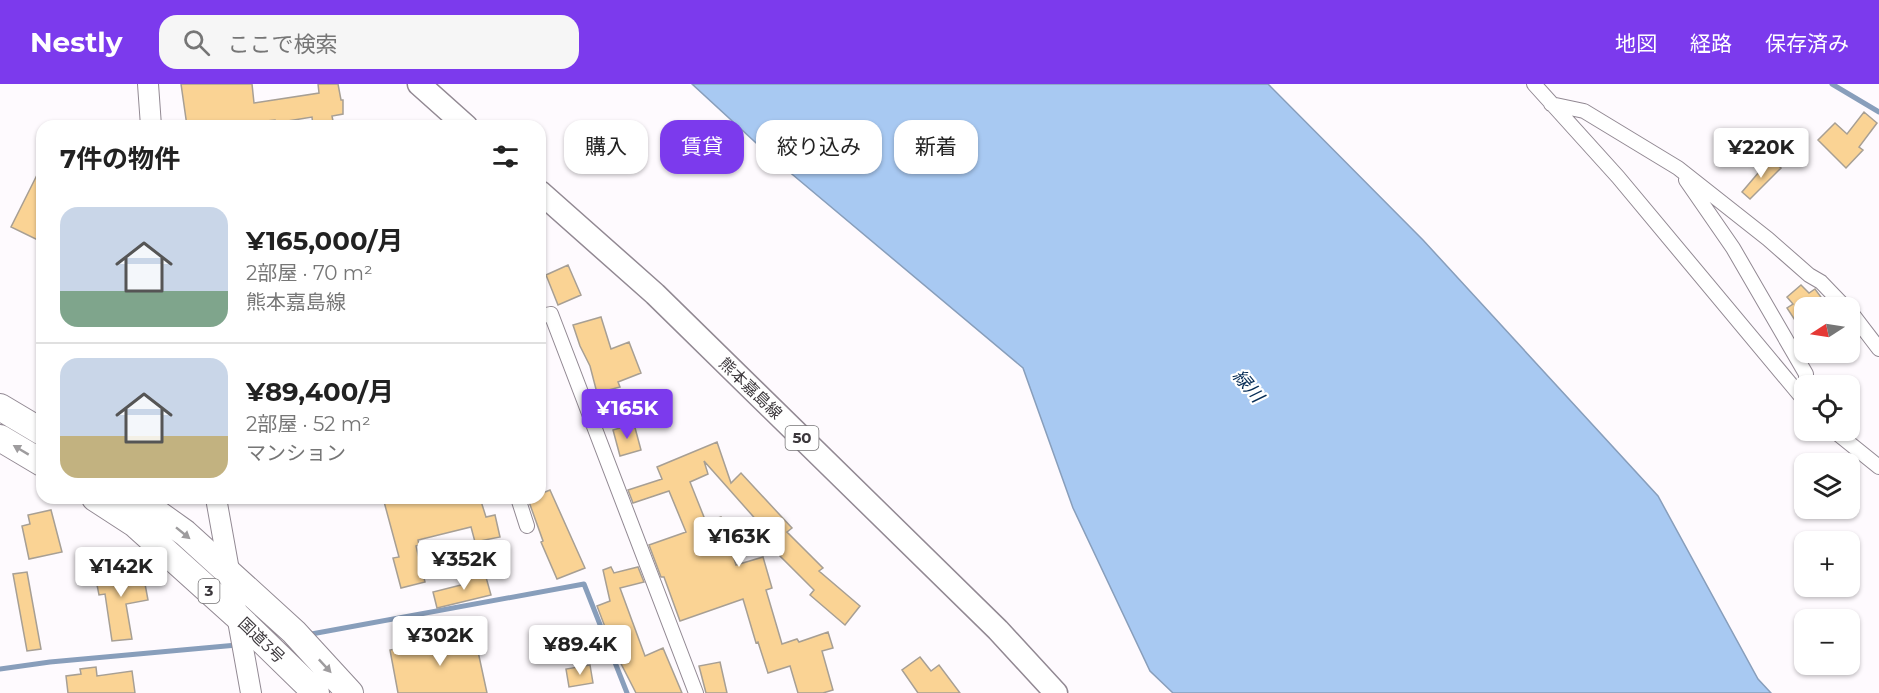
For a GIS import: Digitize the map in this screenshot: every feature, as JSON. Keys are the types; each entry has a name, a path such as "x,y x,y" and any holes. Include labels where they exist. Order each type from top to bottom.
{"highway":[{"path":"0,407 36,426"},
{"path":"0,438 36,459"},
{"name":"国道3号","path":"104,504 135,524 236,615 316,693"},
{"name":"国道3号","path":"144,504 184,533 294,632 350,693"}],"main road":[{"path":"419,84 459,120"},
{"name":"熊本嘉島線","path":"546,197 655,294 998,630 1056,693"}],"street":[{"path":"148,84 151,120"},
{"path":"1534,84 1618,177 1794,388"},
{"path":"1551,104 1584,111 1678,168 1768,239 1809,275 1821,282 1836,297"},
{"path":"1678,168 1733,248 1806,375"},
{"path":"546,315 551,314 696,693"},
{"path":"1860,324 1879,349"},
{"path":"1847,441 1879,467"},
{"path":"217,504 251,693"},
{"path":"520,504 527,526"}],"water":[{"name":"緑川","path":"692,84 1268,84 1423,240 1658,496 1758,679 1771,693 1173,693 1150,671 1073,508 1023,368 792,174 882,174 882,120 756,120 756,143 744,132 744,120 731,120"}],"building":[{"path":"181,84 252,84 254,103 319,93 318,84 338,84 341,100 343,100 343,114 332,116 333,120 312,120 312,117 294,120 186,120"},
{"path":"1864,112 1877,123 1859,147 1863,150 1846,168 1818,140 1835,123 1847,134"},
{"path":"1770,159 1781,168 1750,199 1742,192"},
{"path":"36,177 36,239 11,227"},
{"path":"568,265 581,295 558,305 546,275"},
{"path":"1801,285 1809,293 1815,289 1821,297 1794,297 1794,319 1787,308 1793,304 1787,297"},
{"path":"601,317 611,349 629,342 641,373 618,382 620,387 597,393 590,366 573,325"},
{"path":"634,424 641,450 620,456 613,430"},
{"path":"717,442 731,483 741,473 792,528 787,532 823,568 819,571 860,606 845,625 810,595 814,590 776,552 783,550 704,461 708,474 690,482 706,522 721,517 736,565 763,557 772,588 766,590 782,644 797,639 799,642 828,632 833,648 822,651 833,690 823,693 798,693 790,666 768,673 743,599 680,621 664,577 661,577 649,545 686,532 669,491 633,503 628,490 662,479 657,467"},
{"path":"550,490 585,568 557,579 541,542 543,541 530,504 546,504 546,492"},
{"path":"385,504 482,504 486,517 495,515 500,537 475,542 471,527 418,540 419,545 416,546 425,582 401,588 393,558 399,557"},
{"path":"51,510 62,552 29,559 22,526 30,524 28,515"},
{"path":"611,567 614,573 638,567 644,582 620,588 645,656 663,648 682,693 636,693 613,648 597,606 610,601 603,570"},
{"path":"142,568 148,600 126,604 132,639 112,641 105,594 99,595 95,575"},
{"path":"484,570 491,595 437,608 433,592 465,584 462,576"},
{"path":"27,572 41,649 27,651 13,574"},
{"path":"474,633 487,693 398,693 390,650"},
{"path":"920,657 931,671 939,665 960,693 918,693 902,670"},
{"path":"720,662 727,693 706,693 699,666"},
{"path":"590,665 593,683 569,687 566,669"},
{"path":"96,667 97,676 132,671 135,693 68,693 66,676 81,674 80,669"}],"waterway":[{"path":"1832,84 1879,112"},
{"path":"306,635 584,584 627,693"},
{"path":"0,669 50,662 237,645"}]}
